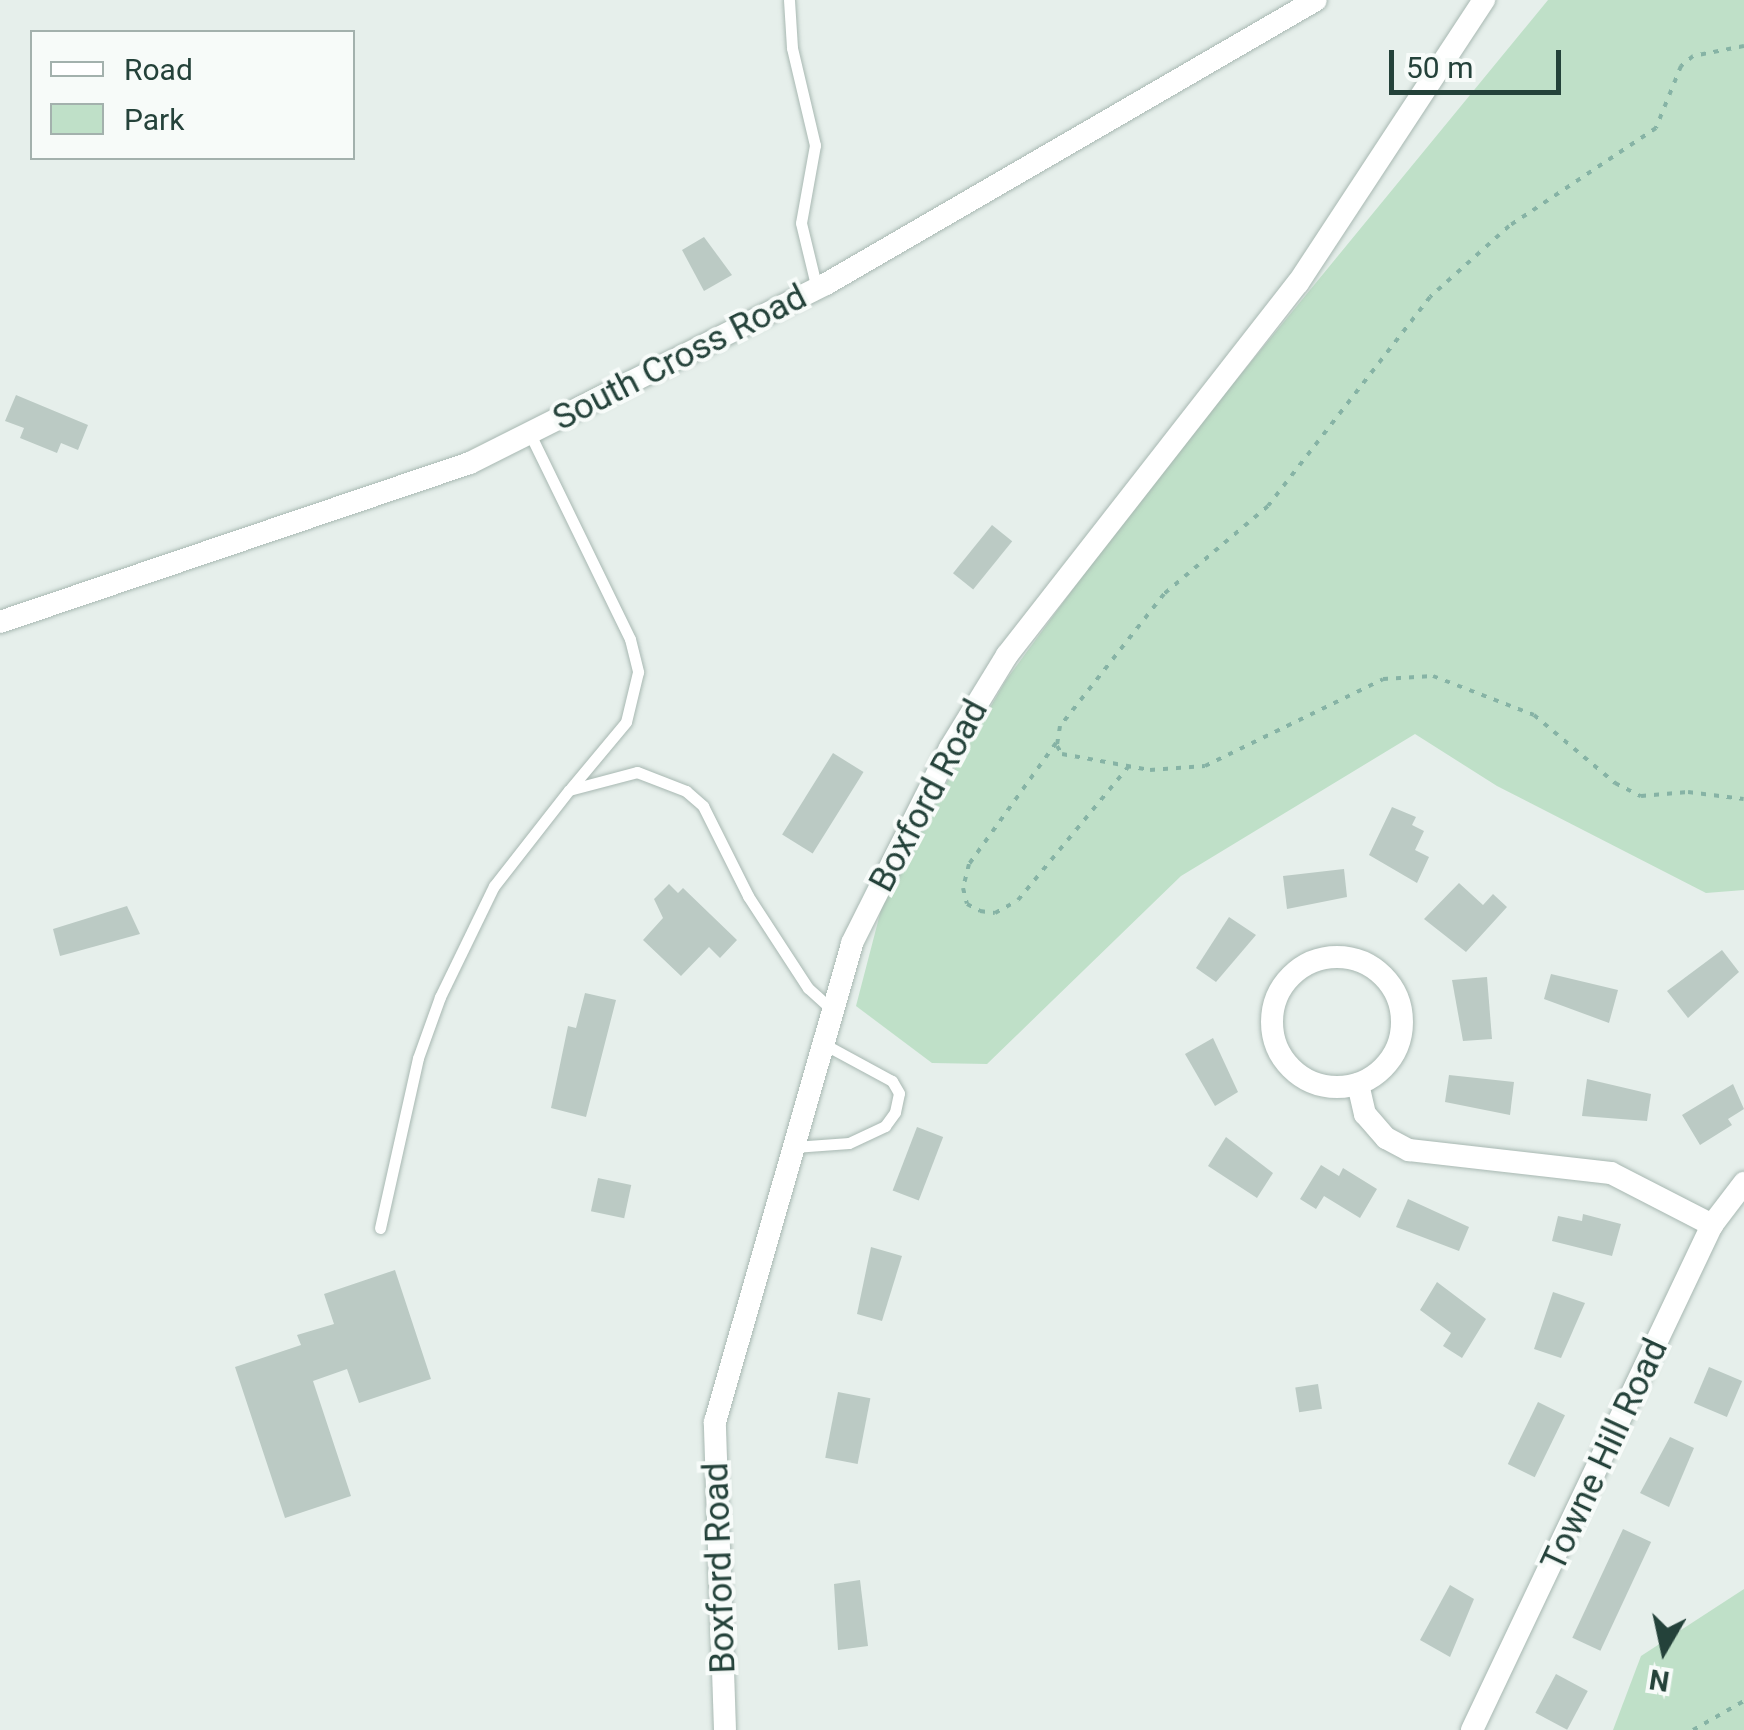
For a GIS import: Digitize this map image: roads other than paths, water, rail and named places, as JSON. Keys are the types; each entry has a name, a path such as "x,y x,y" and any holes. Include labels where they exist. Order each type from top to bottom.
{"street":[{"name":"South Cross Road","path":"0,622 372,501 530,434 817,289 1316,0"},
{"name":"Boxford Road","path":"724,1730 715,1422 820,1042 852,943 895,853 1008,654 1298,283 1484,0"},
{"path":"1342,956 1366,963 1400,1002 1396,1052 1358,1084 1308,1081 1274,1043 1271,1018 1278,992 1294,972 1316,960 1342,956"},
{"path":"1358,1084 1364,1114 1386,1138 1409,1150 1611,1173 1712,1224"},
{"name":"Towne Hill Road","path":"1472,1730 1712,1224 1744,1183"}],"lane":[{"path":"789,0 792,48 815,144 801,224 817,289"},
{"path":"380,1228 418,1058 440,996 494,886 626,722 638,672 630,639 530,434"},
{"path":"570,790 637,772 686,791 704,806 748,896 808,988 830,1008"},
{"path":"790,1147 848,1143 885,1126 895,1112 899,1093 892,1081 820,1042"}]}
